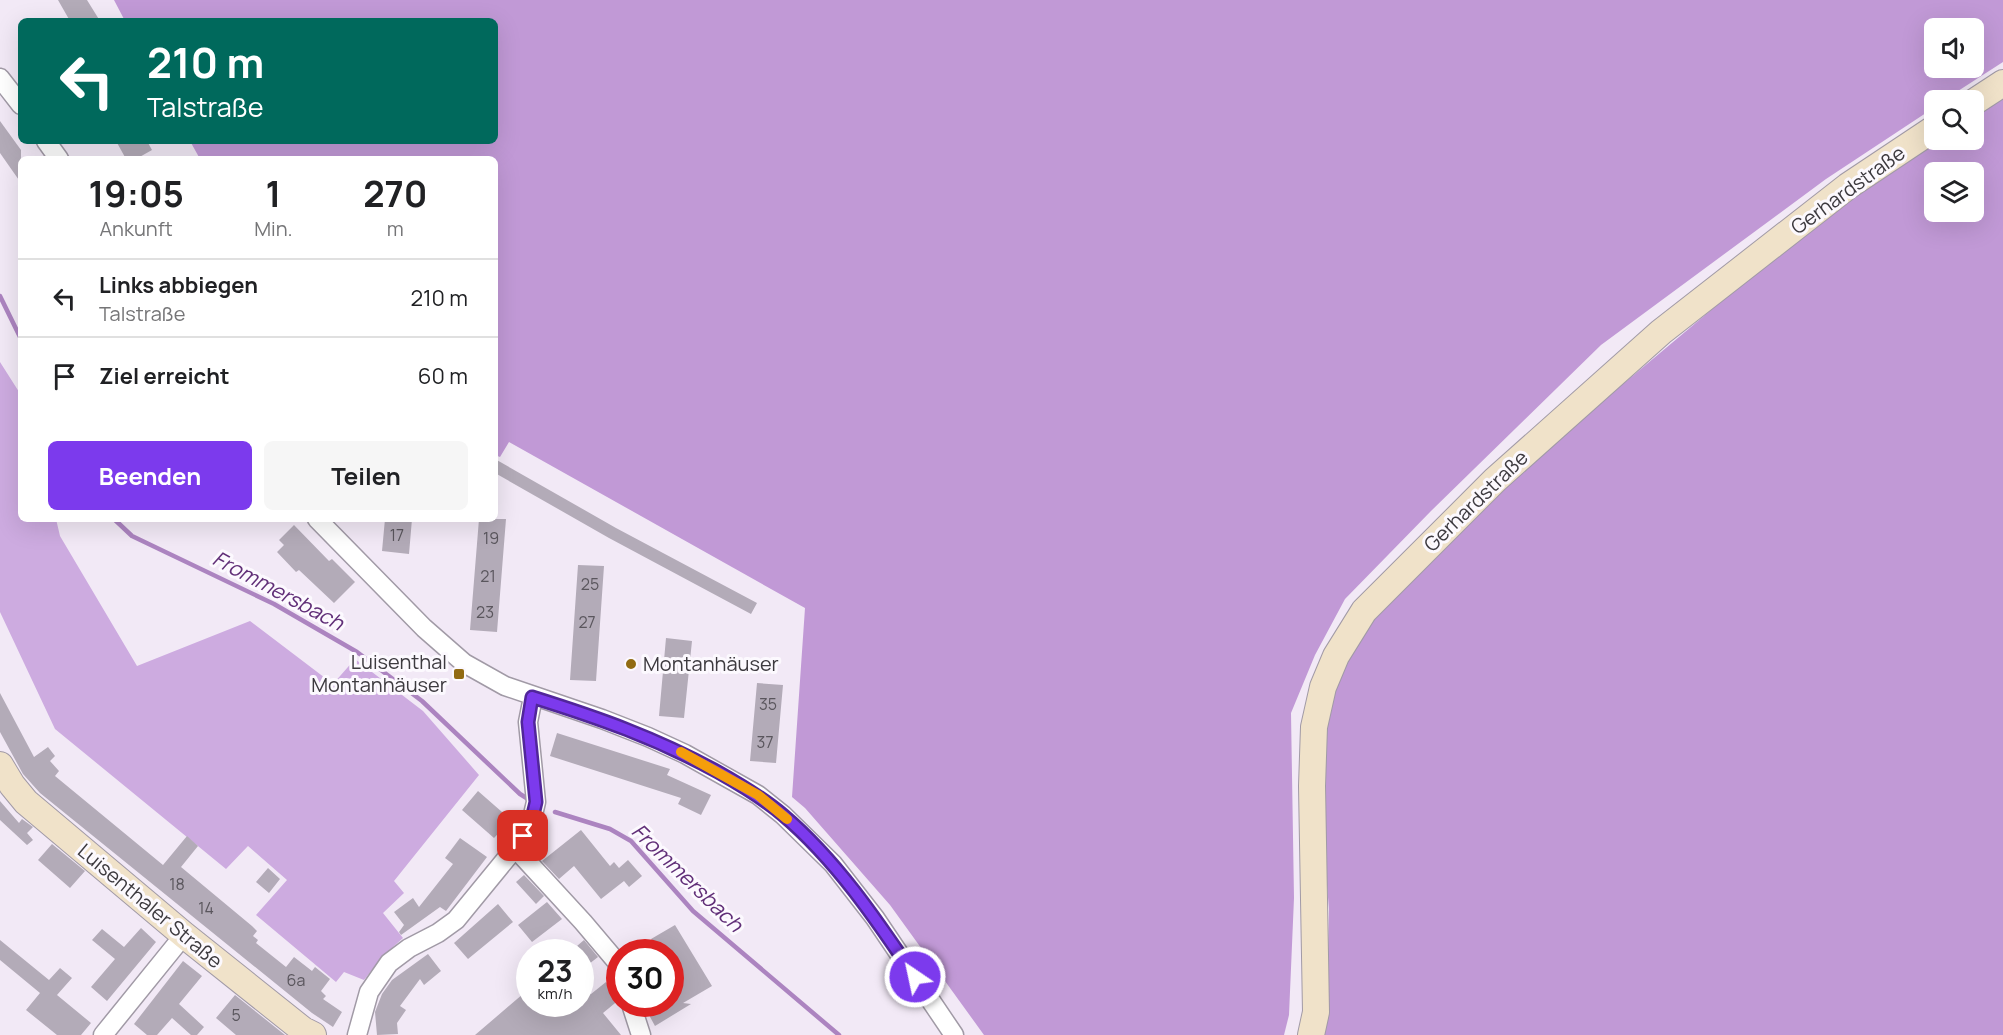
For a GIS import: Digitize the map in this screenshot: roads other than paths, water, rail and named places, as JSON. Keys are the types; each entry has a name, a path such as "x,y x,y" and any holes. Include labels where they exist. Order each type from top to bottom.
{"street":[{"path":"0,78 18,101"},
{"path":"1984,95 2003,83"},
{"name":"Gerhardstraße","path":"1311,1035 1316,1012 1312,786 1314,727 1323,687 1336,656 1364,611 1495,480 1661,332 1848,186 1924,135"},
{"path":"320,522 424,628 464,663 505,686 610,722 685,754 758,795 783,815 833,864 875,918 954,1035"},
{"path":"357,1035 369,992 389,963 409,948 438,933 456,920 515,848 531,823 536,802 528,722 532,697"},
{"name":"Luisenthaler Straße","path":"0,765 26,802 305,1033"},
{"path":"515,848 606,949"},
{"path":"103,1035 184,935"},
{"path":"635,1017 640,1035"}],"waterway":[{"name":"Frommersbach","path":"0,296 18,333"},
{"name":"Frommersbach","path":"117,522 132,536 274,604 357,652 422,701 528,799"},
{"name":"Frommersbach","path":"555,812 610,829 631,841 693,911 839,1035"}],"place":[{"name":"Montanhäuser","path":"631,664"},
{"name":"Luisenthal Montanhäuser","path":"459,674"}]}
